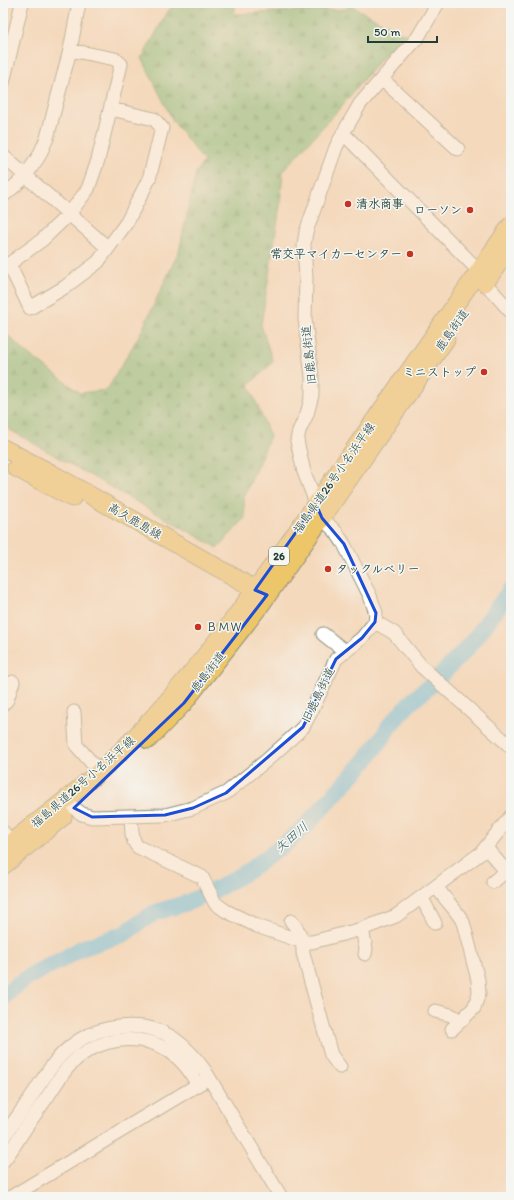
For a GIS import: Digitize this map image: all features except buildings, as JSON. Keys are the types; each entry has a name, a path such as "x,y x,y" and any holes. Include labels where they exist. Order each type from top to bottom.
{"main road":[{"name":"福島県道26号小名浜平線","path":"6,841 56,808 129,743 179,689 257,597 319,511 482,277 511,225"},
{"name":"26","path":"482,277 511,246"},
{"name":"高久鹿島線","path":"3,448 58,477 257,597"},
{"name":"高久鹿島線","path":"3,460 153,543 257,597"},
{"name":"鹿島街道","path":"3,866 74,808 136,752 184,703 257,597"}],"street":[{"path":"3,83 22,3"},
{"path":"3,196 26,176 39,156 47,138 70,50 79,3"},
{"name":"旧鹿島街道","path":"74,808 82,814 92,817 165,815 193,808 226,793 267,760 303,727 336,659 362,638 375,622 376,613 370,596 344,544 319,511 304,472 297,441 312,395 312,377 305,319 306,278 304,245 306,232 336,147 343,133 360,104 418,37 438,3"},
{"path":"70,50 115,59 121,64 98,160 88,189 69,214 42,240 6,265 30,308 71,283 98,262 127,222 149,179 162,128 154,120 111,109"},
{"path":"382,79 458,149"},
{"path":"343,133 482,277 511,312"},
{"path":"3,156 108,248"},
{"path":"375,622 394,632 422,667 511,747"},
{"path":"324,634 341,648 344,653"},
{"path":"3,704 7,700 13,682"},
{"path":"74,712 76,745 99,771"},
{"path":"132,816 133,840 138,847 202,877 215,903 222,908 257,926 303,942 312,942 362,929 396,916 472,860 486,848 511,818"},
{"path":"486,848 506,871 493,882"},
{"path":"435,1011 451,1015 456,1025 470,1012 476,1003 479,993 478,980 463,922 437,887"},
{"path":"421,898 435,923"},
{"path":"291,920 298,928 303,942 305,960 330,1050 340,1067"},
{"path":"362,929 366,949 365,954"},
{"path":"3,1138 61,1055 79,1040 101,1030 131,1026 143,1027 162,1032 172,1037 193,1055 205,1071 203,1082 11,1197"},
{"path":"3,1161 63,1074 78,1057 94,1047 117,1040 142,1040 166,1049 183,1064 195,1079 203,1082 281,1197"}],"highlighted area":[{"path":"316,504 322,518 344,544 376,613 375,622 362,638 336,659 303,727 226,793 193,808 165,815 92,817 74,808 184,703 267,595 255,590"}],"green space":[{"path":"175,3 236,3 234,14 346,9 350,5 406,35 383,56 340,108 283,171 280,206 261,325 273,362 249,385 270,436 244,497 245,518 218,548 3,426 3,330 23,350 80,393 107,390 141,332 179,251 196,173 204,161 173,121 142,58 168,11"}],"waterway":[{"name":"矢田川","path":"3,997 19,983 82,948 124,934 154,913 189,902 217,889 248,871 303,829 365,761 383,737 389,726 410,703 433,683 472,643 511,589"}],"place":[{"name":"清水商事","path":"348,204"},
{"name":"ローソン","path":"470,210"},
{"name":"常交平マイカーセンター","path":"410,254"},
{"name":"ミニストップ","path":"484,372"},
{"name":"タックルベリー","path":"328,569"},
{"name":"ＢＭＷ","path":"198,627"}]}
